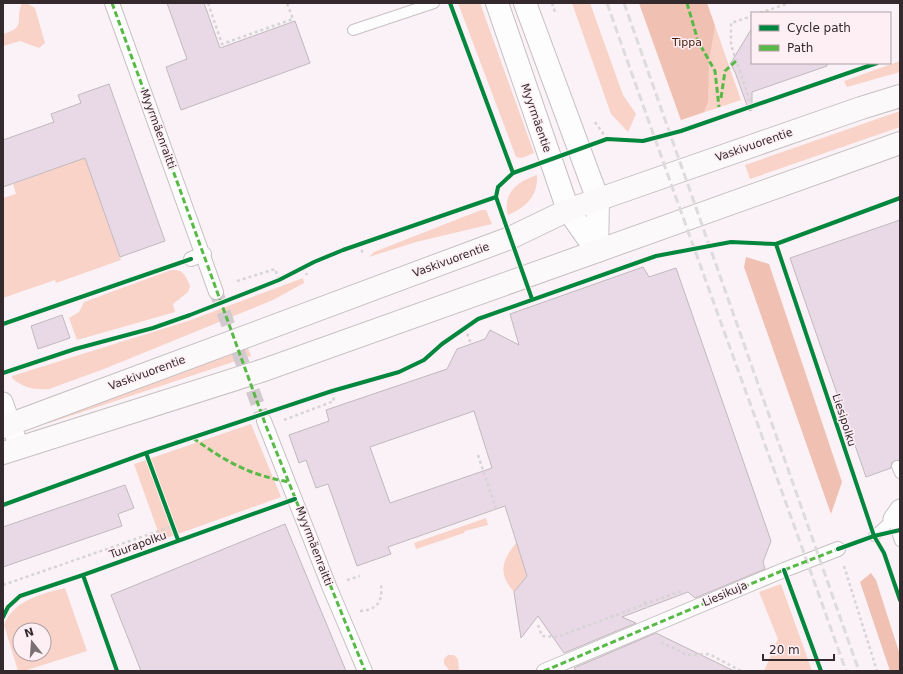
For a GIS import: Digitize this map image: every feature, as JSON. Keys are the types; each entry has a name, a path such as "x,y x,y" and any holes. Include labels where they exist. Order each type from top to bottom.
{"main road":[{"name":"Vaskivuorentie","path":"7,425 510,238 568,210 900,96"},
{"path":"11,450 264,370 900,143"}],"street":[{"name":"Myyrmäenraitti","path":"112,3 197,257 216,292"},
{"name":"Myyrmäentie","path":"497,3 568,210 597,251"},
{"path":"525,3 598,200 597,251"},
{"path":"3,402 11,450"},
{"name":"Myyrmäenraitti","path":"264,420 365,671"},
{"name":"Liesikuja","path":"544,671 784,570 838,549"}],"lane":[{"path":"353,30 434,3"},
{"path":"874,536 896,514"},
{"path":"896,514 900,541"}],"path":[{"path":"208,3 222,44 293,19 287,3"},
{"path":"763,12 789,3"},
{"path":"751,16 731,23 731,45 752,106"},
{"path":"745,109 759,104"},
{"path":"580,150 607,139 614,139"},
{"path":"354,246 367,242"},
{"path":"360,244 363,255"},
{"path":"298,271 309,265"},
{"path":"304,268 306,275"},
{"path":"238,281 275,269 279,280"},
{"path":"271,283 286,277"},
{"path":"459,332 471,324"},
{"path":"465,328 471,344"},
{"path":"324,393 339,389"},
{"path":"289,418 334,401 332,391"},
{"path":"478,455 496,509"},
{"path":"170,518 176,533"},
{"path":"3,585 173,526"},
{"path":"838,549 877,671"},
{"path":"350,579 360,576"},
{"path":"342,615 376,607 381,601 381,585"},
{"path":"538,625 542,636 557,637 681,591 680,588"},
{"path":"657,640 688,654 709,654 741,671"}],"green space":[{"path":"22,3 28,4 35,8 45,43 39,48 20,41 3,46 3,34 11,31 18,25"},
{"path":"458,3 480,3 534,153 522,158 516,157"},
{"path":"572,3 590,3 623,95 636,114 628,132 611,114"},
{"name":"Tippa","path":"639,3 707,3 741,100 681,120"},
{"name":"Tippa","path":"639,3 707,3 715,26 709,61 708,102 704,112 681,120"},
{"path":"900,61 900,72 847,87 844,81"},
{"path":"900,111 900,127 750,179 745,165"},
{"path":"85,158 121,260 56,283 55,280 3,298 3,198 16,194 13,184"},
{"path":"537,175 536,189 530,200 521,208 508,215 507,200 513,189 518,184"},
{"path":"481,210 486,210 492,224 416,242 369,257 374,252"},
{"path":"746,257 769,264 842,482 831,514 744,267"},
{"path":"171,270 179,271 184,274 190,286 188,292 173,304 175,312 77,340 69,318 79,312 84,302"},
{"path":"303,278 304,283 273,300 104,369 49,389 29,388 12,378 12,376 188,321"},
{"path":"246,343 251,356 49,423 46,421"},
{"path":"251,424 281,497 161,540 134,464"},
{"path":"486,518 488,525 465,531 464,533 416,549 414,543"},
{"path":"517,542 527,576 514,592 505,579 504,567 508,555"},
{"path":"871,573 876,580 900,655 900,671 890,671 860,582"},
{"path":"781,584 812,671 764,671 778,639 759,592"},
{"path":"65,588 87,651 24,671 18,671 15,662 52,662 52,622 12,622 12,651 4,625 9,616 21,604 38,596"},
{"path":"448,655 454,655 458,659 459,671 450,671 444,664 444,659"}],"building":[{"path":"167,3 204,3 220,48 295,21 310,63 181,110 166,67 187,59"},
{"path":"751,30 751,64 827,64 827,66 752,92 752,110 749,111 735,72 730,63 732,63"},
{"path":"109,84 165,241 120,257 85,158 3,187 3,140 54,122 51,114 81,103 78,95"},
{"path":"900,220 900,460 892,462 891,468 866,477 790,258"},
{"path":"643,267 649,277 676,268 771,541 763,562 765,569 695,598 688,592 622,617 636,623 564,653 538,616 521,638 514,592 527,576 505,506 388,547 391,554 357,566 328,484 316,488 306,460 299,463 289,435 329,421 326,410 447,369 457,349 485,339 490,330 519,345 510,314","holes":["474,411 492,468 390,503 370,447"]},
{"path":"62,315 70,338 38,349 31,326"},
{"path":"125,485 134,508 118,514 122,526 3,567 3,527"},
{"path":"285,524 346,671 141,671 111,595"},
{"path":"656,633 734,671 576,671 574,668"}],"tunnel":[{"path":"216,292 264,421"}],"railway":[{"path":"607,3 846,671"},
{"path":"624,3 859,671"}],"marked path":[{"path":"112,3 266,426 365,671"},
{"path":"687,3 698,41 715,71 719,107"},
{"path":"721,98 725,71 736,61"},
{"path":"193,438 216,454 238,466 249,471 289,482"},
{"path":"544,671 784,570 838,549"}],"cycle path":[{"path":"450,3 513,173"},
{"path":"532,299 496,197 498,187 513,173 607,139 643,141 681,131 874,64"},
{"path":"3,373 75,349 153,328 190,315 279,280 314,262 343,250 496,197"},
{"path":"3,505 146,453 332,391 399,372 424,360 442,344 478,319 656,256 731,242 776,244 900,198"},
{"name":"Liesipolku","path":"776,244 874,536 884,553 900,600"},
{"path":"3,324 191,259"},
{"path":"146,453 178,540"},
{"name":"Tuurapolku","path":"117,671 83,575 295,499"},
{"path":"838,549 874,536 900,530"},
{"path":"784,570 821,671"},
{"path":"3,617 8,607 20,596 83,575"}]}
